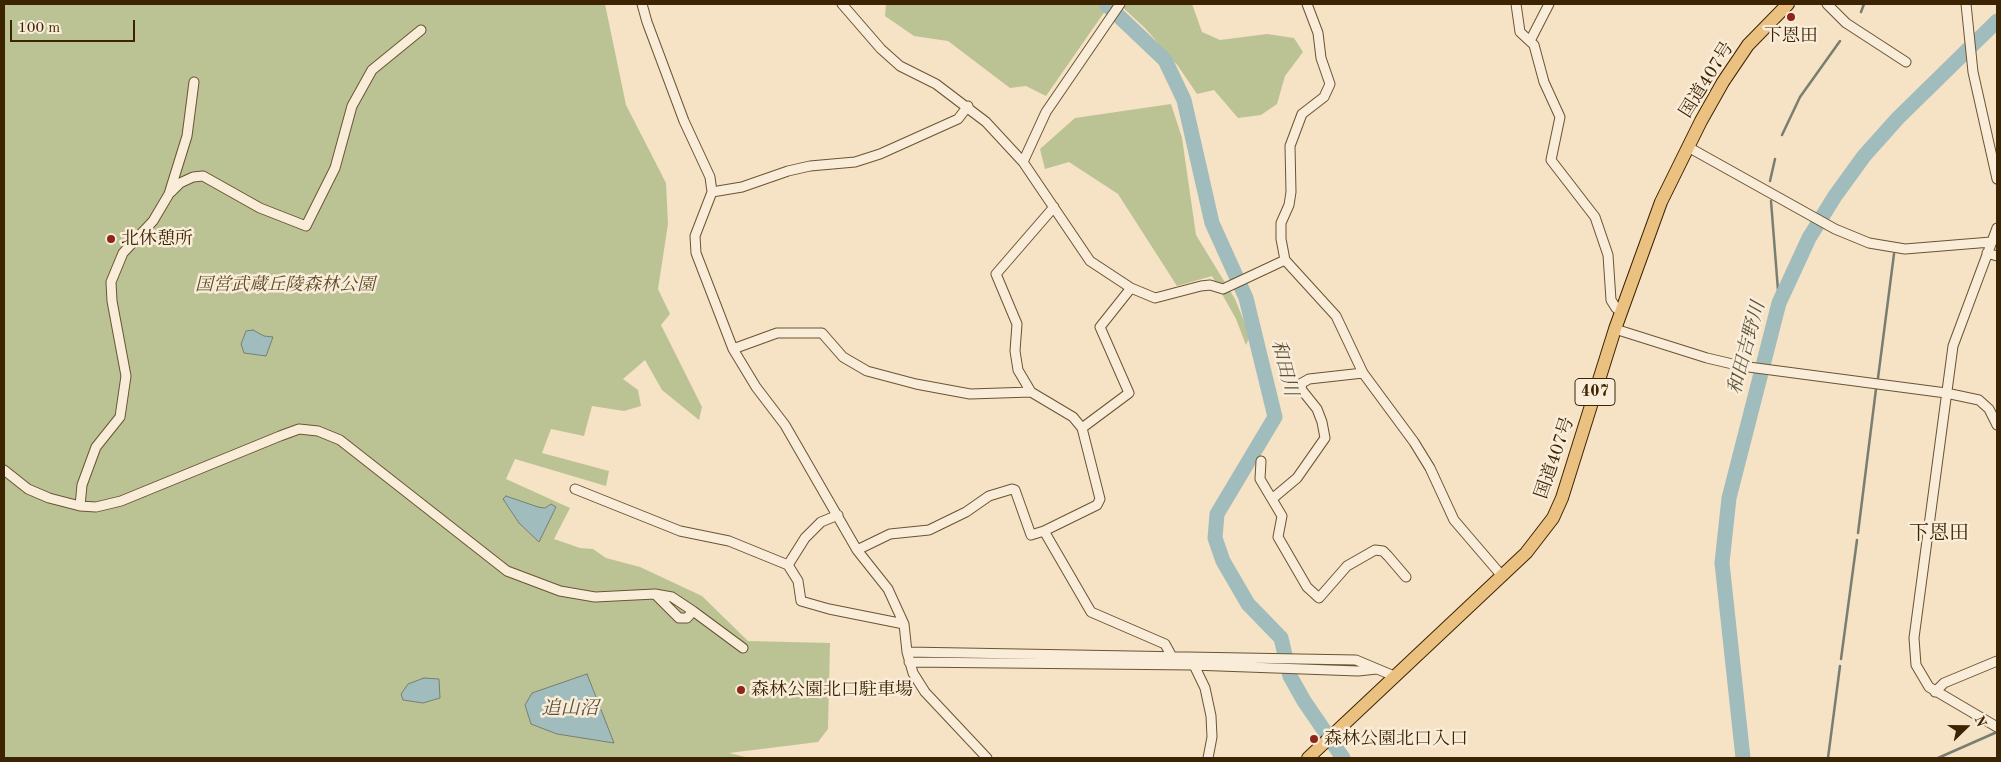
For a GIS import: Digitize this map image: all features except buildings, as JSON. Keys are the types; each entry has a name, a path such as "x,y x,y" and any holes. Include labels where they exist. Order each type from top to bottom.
{"highway":[{"name":"国道407号","path":"1308,758 1537,541 1556,511 1652,221 1688,147 1723,82 1748,45 1788,4"}],"street":[{"path":"642,4 684,121 710,177 712,192 695,236 696,253 733,349 756,388 785,425 838,514 857,550 888,589 904,624 907,652 913,673 925,692 987,758"},
{"path":"842,4 881,49 900,66 936,84 968,106 1002,138 1023,162 1090,261 1131,288 1155,298 1201,286 1210,285 1223,289 1285,260"},
{"path":"1023,162 1046,112 1120,4"},
{"path":"1307,4 1318,33 1321,58 1330,84 1324,97 1302,114 1290,146 1291,192 1289,205 1282,223 1281,239 1285,260 1336,316 1362,373 1414,442 1430,468 1454,520 1502,576"},
{"path":"1516,4 1520,32 1530,41 1538,53 1544,82 1560,117 1551,160 1595,217 1608,255 1611,300 1616,308 1622,312"},
{"path":"1530,41 1549,4"},
{"path":"1827,4 1846,22 1906,62"},
{"path":"1966,4 1973,72 1997,176"},
{"path":"80,506 82,485 96,447 120,417 126,376 112,301 111,282 123,253 153,221 169,194 180,182 193,177 204,176 260,208 306,226 335,168 352,106 372,70 421,30"},
{"path":"169,194 187,136 194,84"},
{"path":"712,192 742,187 802,167 855,162 880,154 958,119 968,106"},
{"path":"1688,147 1835,229 1869,243 1891,248 1916,249 1991,242"},
{"path":"857,550 890,534 929,530 966,512 989,496 1012,489 1015,490 1031,534 1044,531 1097,505 1100,499 1082,428 1073,417 1031,392 1018,370 1015,351 1017,324 996,274 1054,208"},
{"path":"1997,228 1955,337 1914,638 1916,665 1923,680 1935,692 1997,727"},
{"path":"1987,253 1997,256"},
{"path":"1082,428 1129,393 1100,327 1131,288"},
{"path":"1615,329 1707,358 1744,366 1946,393 1979,400 1989,409 1997,425"},
{"path":"733,349 777,333 822,333 842,357 867,371 916,384 970,394 1031,392"},
{"path":"1272,499 1297,478 1325,438 1317,409 1301,389 1302,383 1310,379 1362,373"},
{"path":"4,470 28,489 49,498 80,506 96,507 121,501 299,429 318,430 347,445 507,571 560,591 594,597 655,594 672,597 743,648"},
{"path":"1261,461 1260,480 1282,516 1278,537 1307,587 1319,598 1347,566 1375,550 1383,551 1406,577"},
{"path":"575,489 680,532 729,541 788,566 798,581 802,601 829,609 904,624"},
{"path":"788,566 805,538 822,522 838,514"},
{"path":"1044,531 1091,612 1165,644 1172,655"},
{"path":"655,594 679,618 687,618 693,611"},
{"path":"907,652 1172,655 1192,660"},
{"path":"1192,660 1205,688 1211,716 1212,737 1208,758"},
{"path":"909,662 1356,660 1394,676"},
{"path":"1935,692 1944,683 1997,661"}],"green space":[{"name":"国営武蔵丘陵森林公園","path":"4,4 605,4 626,105 666,183 668,224 658,289 670,314 661,325 702,407 699,420 662,390 645,360 623,379 638,390 641,406 624,411 592,406 584,436 551,429 542,453 609,471 606,486 515,459 506,479 570,508 554,539 580,548 593,549 606,558 640,567 702,596 748,641 830,643 828,729 818,742 729,753 750,758 4,758"},
{"path":"886,4 1110,4 1046,96 1026,86 1010,88 948,41 914,36 885,16"},
{"path":"1119,4 1192,4 1202,32 1220,40 1267,34 1294,38 1303,52 1285,76 1277,104 1261,115 1238,118 1214,90 1197,94 1178,66 1145,28"},
{"path":"1171,104 1182,138 1196,235 1235,299 1250,336 1246,345 1236,319 1212,276 1177,286 1118,194 1069,162 1045,169 1040,149 1075,118"}],"water":[{"path":"253,330 264,336 273,337 266,356 244,353 241,344 246,331"},
{"path":"506,496 538,507 545,508 551,504 556,507 539,542 519,523 503,499"},
{"name":"追山沼","path":"587,674 614,743 557,734 531,724 525,705 532,693"},
{"path":"424,678 439,679 440,698 423,703 403,700 401,694 408,684"}],"waterway":[{"name":"和田川","path":"1106,4 1165,60 1184,100 1212,223 1246,298 1275,417 1217,514 1215,538 1223,561 1248,604 1281,638 1290,676 1304,701 1343,758"},
{"path":"1861,12 1864,4"},
{"name":"和田吉野川","path":"1743,758 1722,563 1729,498 1779,303 1809,238 1835,196 1864,156 1898,118 1997,21"},
{"path":"1782,135 1800,97 1840,41"},
{"path":"1770,181 1775,159"},
{"path":"1771,201 1779,303"},
{"path":"1878,378 1894,254"},
{"path":"1858,533 1876,389"},
{"path":"1841,659 1857,540"},
{"path":"1828,758 1840,666"},
{"name":"和田吉野川","path":"1938,758 1997,732"}],"place":[{"name":"下恩田","path":"1791,17"},
{"name":"北休憩所","path":"111,239"},
{"name":"森林公園北口駐車場","path":"741,690"},
{"name":"森林公園北口入口","path":"1314,739"}],"district":[{"name":"下恩田","path":"1939,534"}]}
